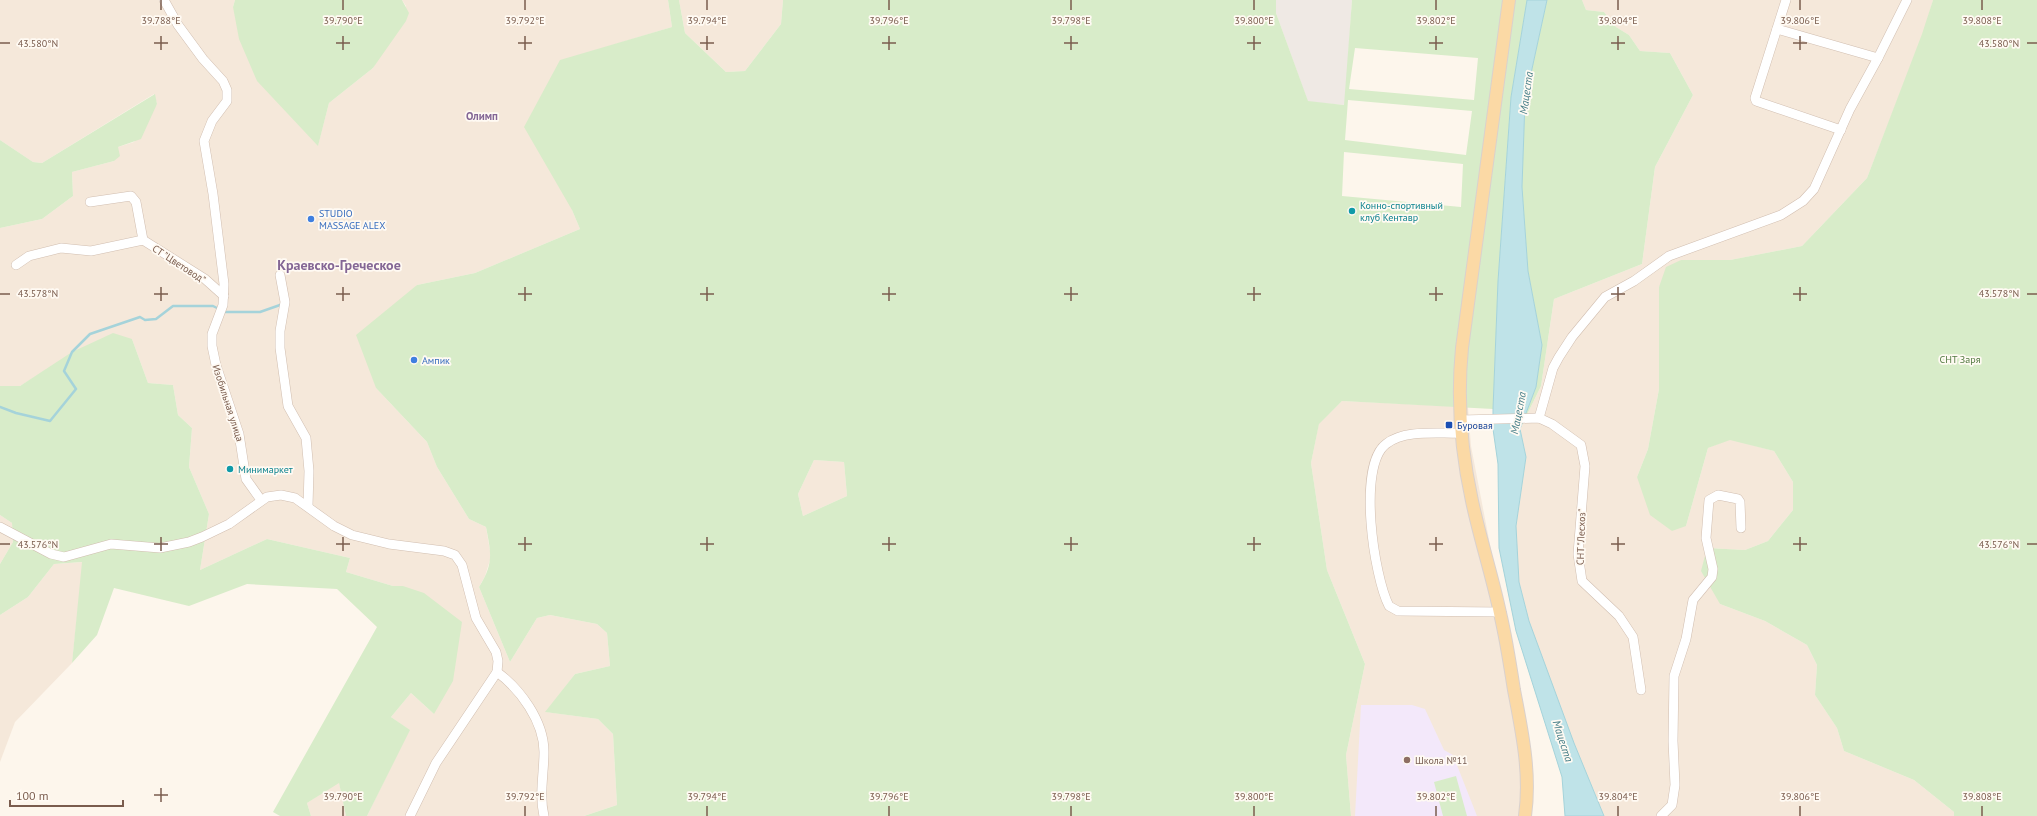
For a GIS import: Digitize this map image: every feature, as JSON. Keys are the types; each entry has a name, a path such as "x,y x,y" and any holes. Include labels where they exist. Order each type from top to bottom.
{"main road":[{"path":"1509,0 1462,348 1460,370 1461,433 1472,501 1500,612 1526,757 1528,781 1525,816"}],"street":[{"name":"Изобильная улица","path":"164,0 171,15 202,60 223,81 227,90 227,101 212,121 204,140 221,253 224,296 221,312 212,334 213,356 238,429 246,479 261,500"},
{"path":"1786,0 1755,95 1756,101 1841,130"},
{"path":"1461,420 1535,417 1553,368 1567,344 1605,297 1634,281 1669,256 1780,215 1803,200 1814,189 1850,110 1907,0"},
{"path":"1777,29 1878,58"},
{"path":"90,202 131,196 136,202 143,240"},
{"name":"СТ \"Цветовод\"","path":"16,264 29,256 61,248 91,251 143,240 200,276 224,296"},
{"path":"280,275 285,302 280,331 280,348 288,406 306,438 309,471 308,506"},
{"name":"СНТ \"Лесхоз\"","path":"1535,417 1552,424 1581,445 1585,466 1578,554 1582,581 1619,616 1633,637 1641,690"},
{"path":"1461,433 1402,436 1386,444 1377,455 1372,472 1370,513 1380,576 1389,606 1398,611 1500,612"},
{"path":"0,527 51,554 64,557 111,544 160,548 189,542 202,537 229,524 261,500 274,496 289,496 308,506 327,521 352,535 389,544 444,551 455,556 462,565 476,618 496,652 498,661 497,672 436,763 409,815"},
{"path":"1661,816 1672,806 1676,784 1673,741 1674,676 1686,639 1692,614 1693,600 1712,577 1713,569 1706,538 1709,500 1718,496 1738,499 1740,502 1742,528"},
{"path":"497,672 521,696 540,729 544,750 542,804 544,816"}],"shaded area":[{"path":"0,0 235,0 233,7 318,145 329,103 373,68 406,6 402,0 668,0 672,27 560,61 572,210 580,229 475,273 417,285 376,388 427,442 437,467 469,519 486,527 491,557 485,576 479,587 510,662 537,618 550,615 597,624 607,633 610,666 575,674 546,712 598,719 613,734 617,805 584,816 367,816 409,730 391,717 411,693 434,714 403,586 393,586 346,572 350,558 267,539 200,570 209,514 189,467 192,428 178,415 173,385 148,383 132,339 38,375 20,386 0,386 0,228 42,219 73,196 72,172 114,161 118,147 134,142 157,104 154,94 42,163 33,162 0,140"},
{"path":"679,0 783,0 781,24 745,71 726,72 685,33"},
{"path":"1276,0 1352,0 1345,105 1308,102 1276,13"},
{"path":"1582,0 1933,0 1923,34 1867,178 1802,246 1730,260 1681,260 1659,287 1659,389 1648,449 1637,477 1686,526 1708,448 1730,439 1774,451 1793,482 1793,510 1768,541 1745,550 1707,548 1720,604 1765,621 1807,645 1817,665 1815,695 1837,728 1844,751 1914,780 1954,812 1954,816 1604,816 1574,743 1529,621 1519,582 1516,526 1526,457 1520,429 1541,386 1554,299 1642,264 1655,167 1693,95 1670,53 1640,51 1629,35 1616,27 1604,12 1586,10"},
{"path":"1342,401 1468,407 1471,446 1527,737 1529,816 1351,816 1346,755 1365,664 1327,570 1311,463 1319,423"},
{"path":"814,460 844,462 847,496 803,516 798,494"},
{"path":"0,515 12,523 13,542 0,564"},
{"path":"83,562 72,663 15,722 0,762 0,615 28,597 54,564"},
{"name":"Школа №11","path":"1361,705 1412,705 1425,709 1444,750 1453,755 1477,816 1355,816"},
{"path":"339,782 346,816 311,816 307,803"}],"green space":[{"path":"235,0 402,0 409,13 406,21 373,68 329,103 318,146 257,81 239,39 233,7"},
{"path":"668,0 679,0 685,33 726,72 745,71 781,24 783,0 1276,0 1276,13 1308,101 1344,105 1352,0 1527,0 1511,97 1498,281 1493,409 1342,401 1319,424 1311,463 1327,570 1365,664 1346,755 1351,816 584,816 617,805 613,734 598,719 545,712 575,674 610,666 607,633 597,624 550,615 537,618 510,662 479,587 484,579 490,558 486,527 469,519 437,467 427,442 376,388 356,335 417,285 475,273 580,229 572,210 524,127 560,60 672,27","holes":["1355,48 1478,58 1474,100 1349,89","1348,100 1472,111 1466,155 1345,140","1344,152 1463,164 1461,207 1342,196","814,460 844,462 847,496 803,516 798,494"]},
{"path":"1547,0 1582,0 1586,10 1604,12 1616,27 1629,35 1640,51 1670,53 1693,95 1655,167 1642,264 1554,299 1541,386 1520,429 1536,387 1542,345 1528,271 1522,187 1525,101"},
{"name":"СНТ Заря","path":"1933,0 2037,0 2037,816 1954,816 1954,812 1914,780 1844,751 1837,728 1815,695 1817,665 1807,645 1765,621 1720,604 1701,571 1707,548 1745,550 1768,541 1793,510 1793,482 1774,451 1730,440 1708,448 1686,526 1672,531 1650,515 1637,477 1648,449 1659,389 1659,287 1666,267 1681,260 1730,260 1802,246 1867,178 1922,34"},
{"path":"155,94 157,104 141,139 118,147 120,156 114,161 72,172 73,196 42,219 0,228 0,140 33,162 42,163"},
{"path":"113,333 132,339 148,383 173,385 178,415 192,428 189,467 209,514 200,570 267,539 350,558 346,572 393,586 403,586 424,593 462,622 453,681 434,714 411,693 391,717 410,730 367,816 346,816 339,783 307,803 311,816 280,816 273,812 377,627 337,589 247,584 189,606 114,588 97,635 72,663 82,562 54,564 28,597 0,615 0,564 13,542 12,523 0,515 0,386 20,386 72,352"},
{"path":"1456,776 1467,816 1443,816 1434,782"}],"water":[{"name":"Мацеста","path":"1527,0 1547,0 1525,101 1522,187 1528,271 1542,345 1536,387 1520,429 1526,457 1516,526 1519,582 1529,621 1574,743 1604,816 1565,816 1562,777 1516,631 1499,548 1498,464 1493,429 1498,281 1511,97"}],"waterway":[{"path":"0,407 16,413 50,421 76,389 64,371 72,352 90,334 140,317 145,320 156,319 173,306 213,306 225,312 260,312 280,305"}],"place":[{"name":"Конно-спортивный клуб Кентавр","path":"1352,211"},
{"name":"STUDIO MASSAGE ALEX","path":"311,219"},
{"name":"Ампик","path":"414,360"},
{"name":"Буровая","path":"1449,425"},
{"name":"Минимаркет","path":"230,469"},
{"name":"Школа №11","path":"1407,760"}],"district":[{"name":"Олимп","path":"482,116"},
{"name":"Краевско-Греческое","path":"339,265"}]}
